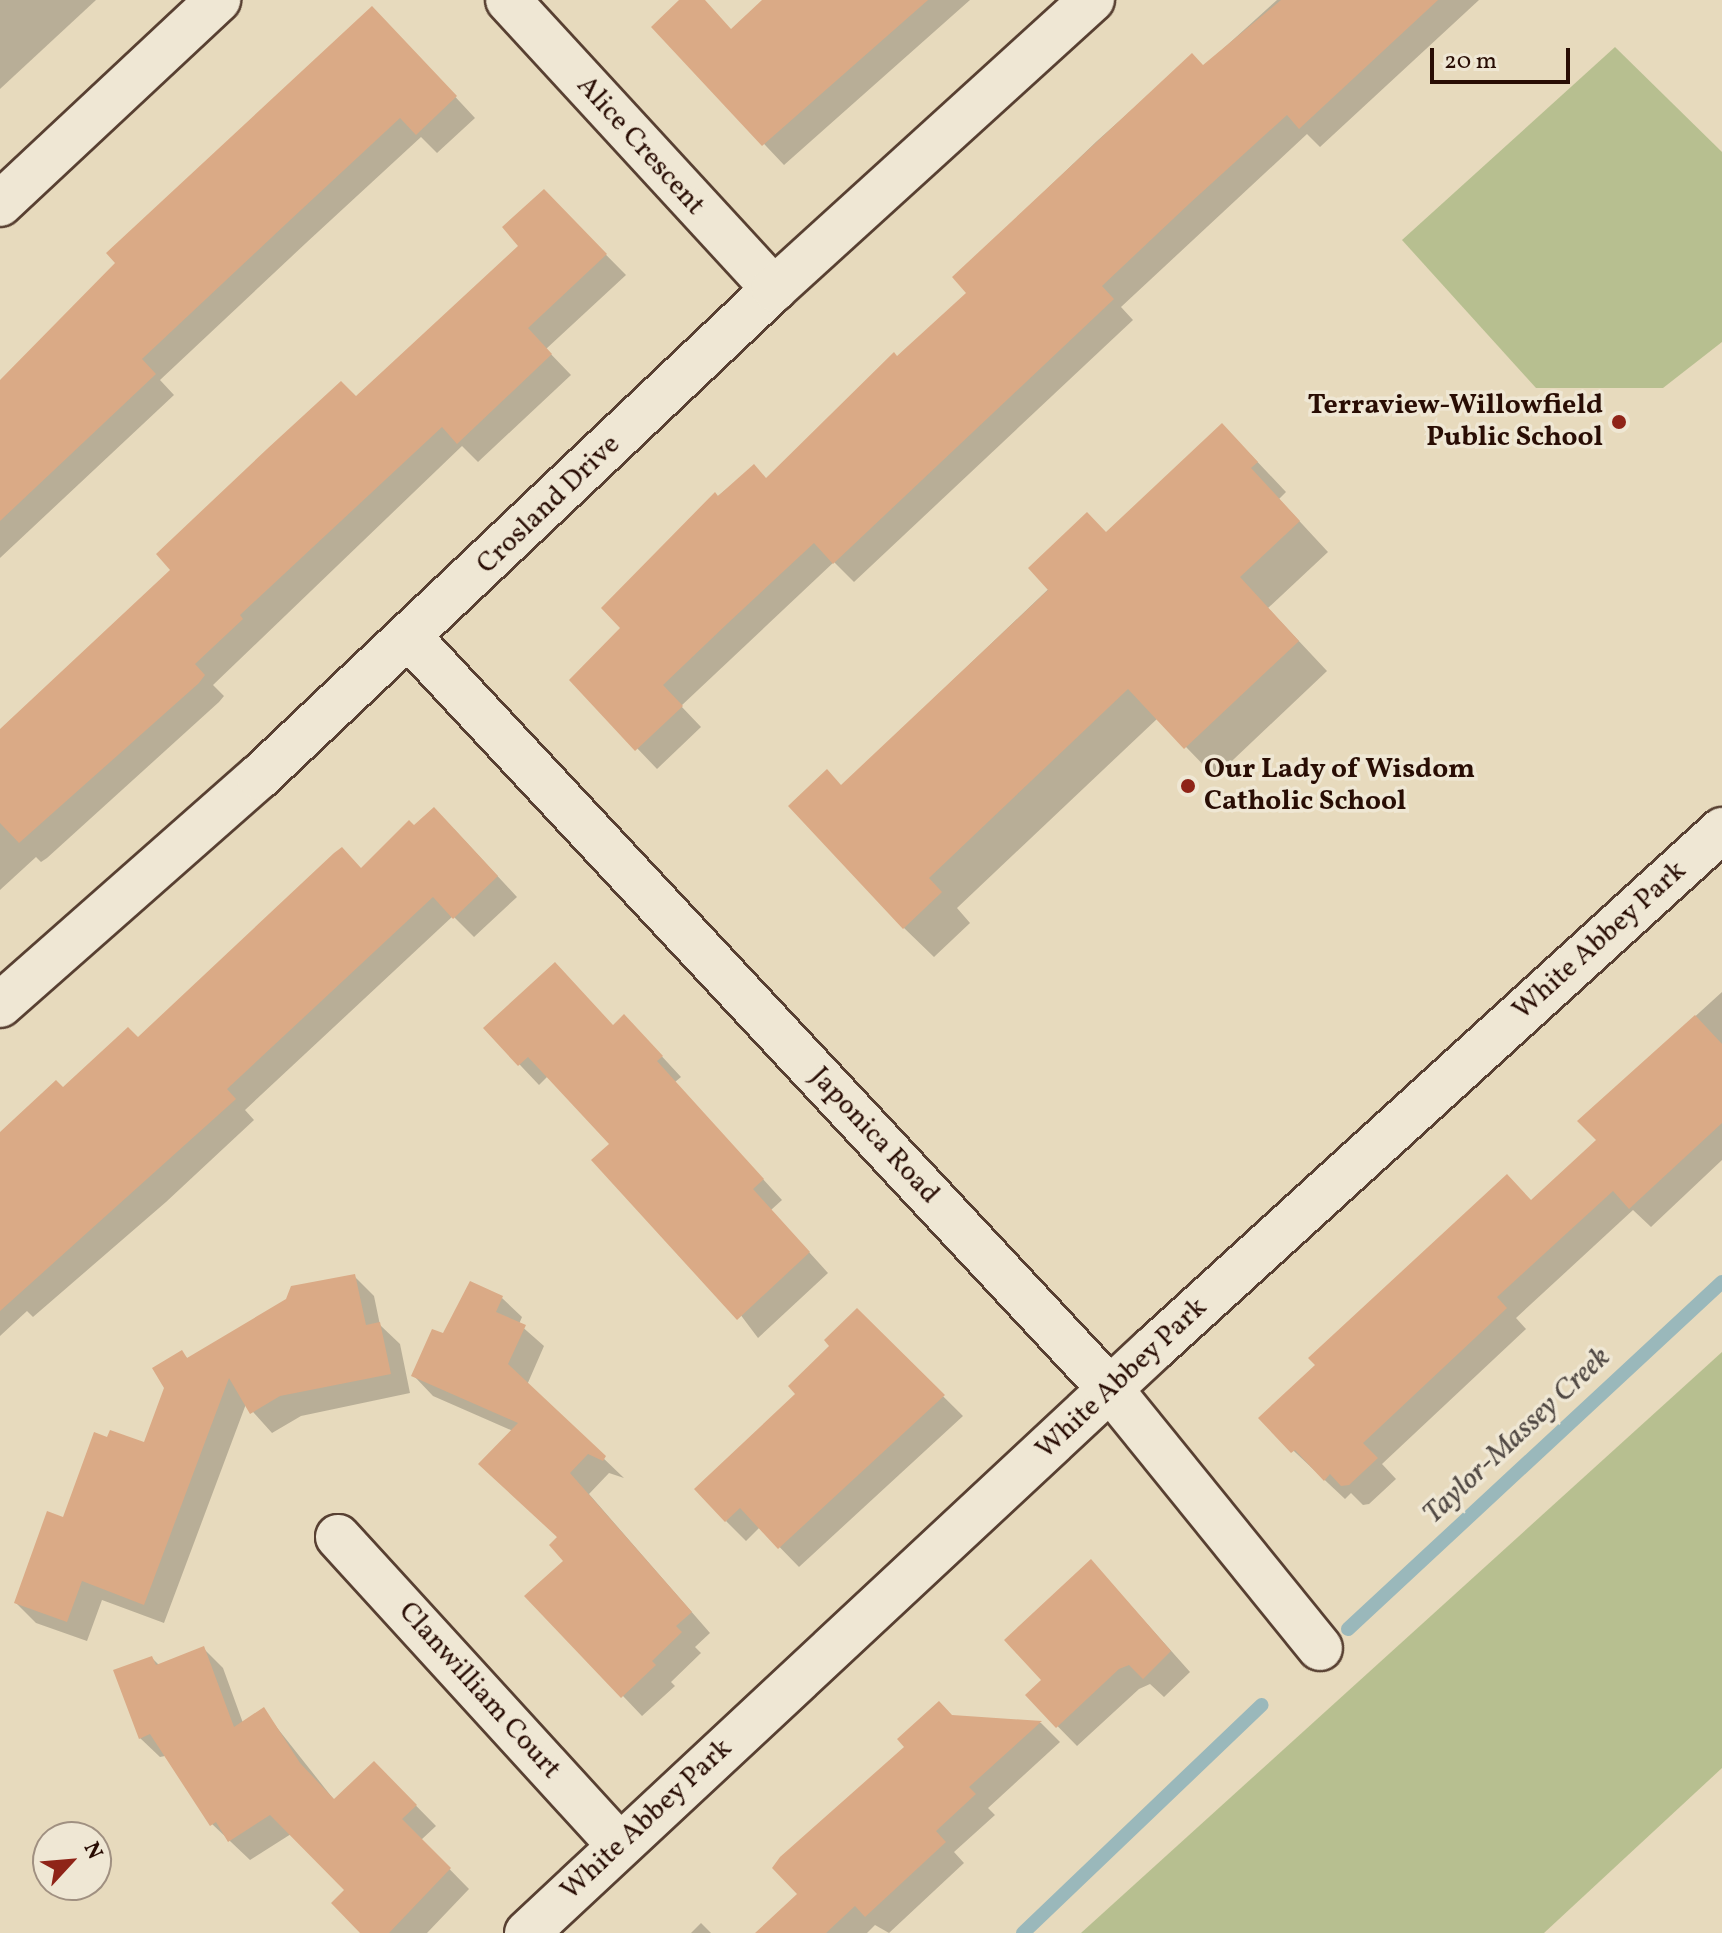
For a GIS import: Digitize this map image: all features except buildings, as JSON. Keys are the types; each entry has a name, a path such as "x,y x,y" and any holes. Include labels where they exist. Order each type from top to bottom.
{"street":[{"path":"0,204 218,0"},
{"name":"Alice Crescent","path":"508,0 774,289"},
{"name":"Crosland Drive","path":"0,1005 155,873 410,638 774,289 1092,0"},
{"name":"Japonica Road","path":"410,638 1111,1390 1320,1648"},
{"name":"White Abbey Park","path":"527,1933 1111,1390 1722,830"},
{"name":"Clanwilliam Court","path":"338,1537 619,1845"}],"green space":[{"path":"1615,47 1722,152 1722,342 1663,388 1536,388 1402,240"},
{"path":"1722,1352 1722,1768 1544,1933 1081,1933"}],"waterway":[{"name":"Taylor-Massey Creek","path":"1348,1629 1722,1282"},
{"name":"Taylor-Massey Creek","path":"1023,1933 1262,1705"}],"place":[{"name":"Terraview-Willowfield Public School","path":"1619,422"},
{"name":"Our Lady of Wisdom Catholic School","path":"1188,786"}]}
